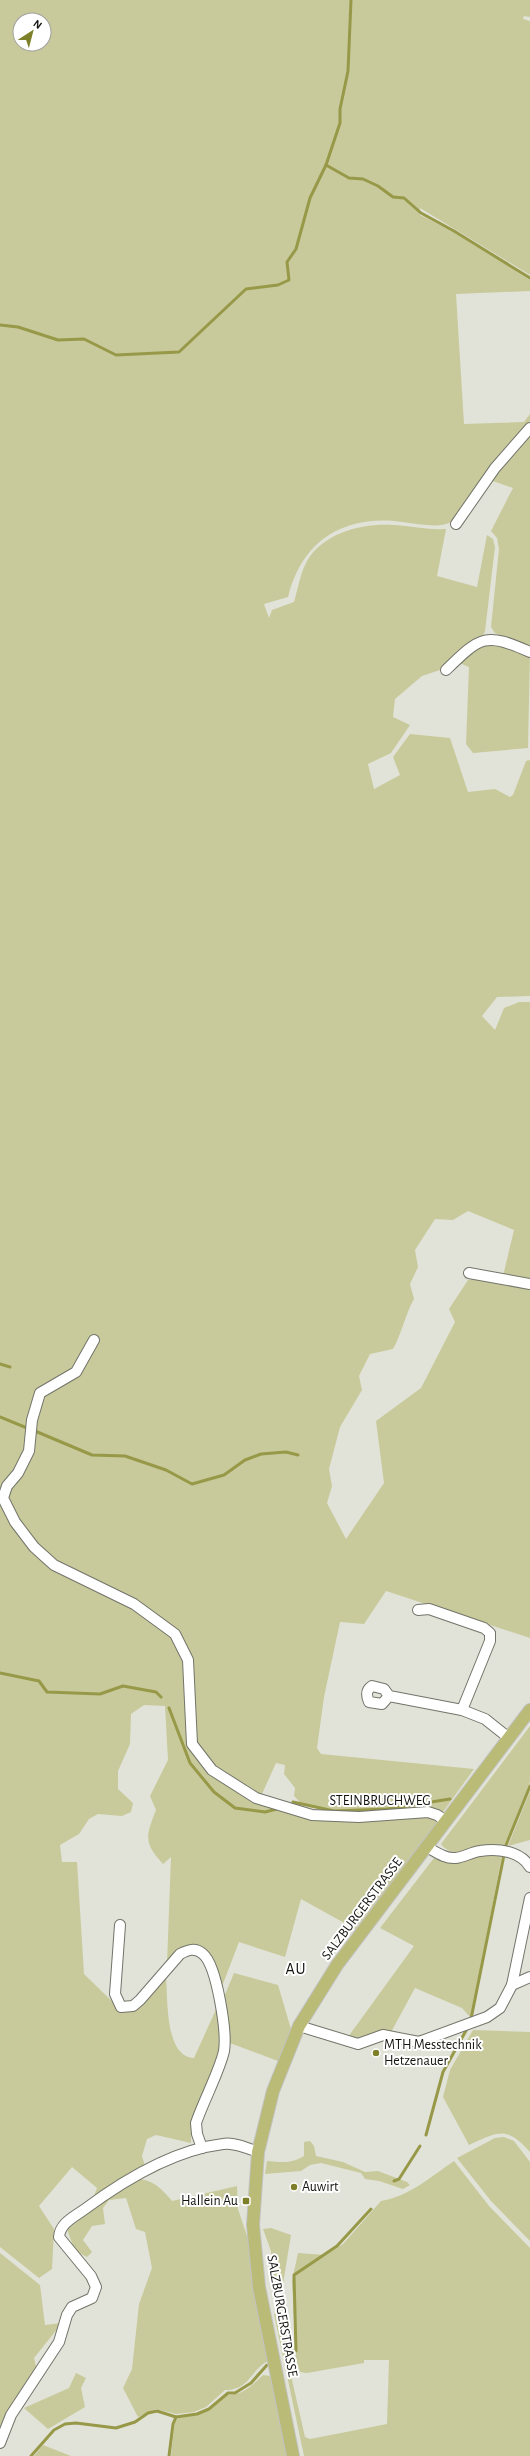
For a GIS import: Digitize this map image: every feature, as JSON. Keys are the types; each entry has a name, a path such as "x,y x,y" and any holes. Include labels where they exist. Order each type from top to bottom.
{"main road":[{"name":"SALZBURGERSTRASSE","path":"294,2456 267,2329 256,2265 254,2199 258,2152 273,2091 300,2026 337,1965 427,1847 442,1818 530,1710"}],"street":[{"path":"456,524 495,468 530,428"},
{"path":"446,670 476,644 487,639 495,639 530,652"},
{"path":"469,1273 530,1284"},
{"name":"STEINBRUCHWEG","path":"94,1340 76,1372 40,1393 32,1420 28,1451 18,1473 7,1486 3,1498 15,1522 34,1547 54,1565 134,1604 174,1634 188,1660 192,1744 212,1770 232,1785 256,1798 312,1815 359,1817 416,1812 442,1818"},
{"path":"418,1610 429,1609 484,1628 490,1633 490,1641 462,1710"},
{"path":"389,1696 462,1710 485,1719 507,1737"},
{"path":"427,1847 443,1856 455,1858 479,1851 505,1851 521,1857 530,1867"},
{"path":"300,2026 358,2044 383,2035 419,2042 487,2017 500,2008 512,1985 527,1932 530,1898"},
{"path":"120,1925 115,1994 117,2002 121,2006 133,2006 140,2000 180,1954 189,1950 196,1950 204,1954 210,1965 224,2024 224,2051 196,2122 196,2134 202,2148"},
{"path":"512,1985 530,1977"},
{"path":"0,2442 11,2415 59,2342 67,2316 72,2307 92,2298 96,2287 92,2276 59,2237 60,2229 112,2189 153,2167 202,2148 225,2143 258,2152"}],"green space":[{"path":"0,0 530,0 530,17 524,16 523,19 530,21 530,275 420,208 420,215 454,232 530,280 530,291 456,294 464,424 524,422 530,414 530,421 458,514 449,523 444,525 430,525 394,521 374,521 356,524 340,529 325,538 302,562 294,578 288,597 264,604 269,618 272,610 294,602 301,576 307,561 314,551 323,543 345,531 382,525 446,529 437,576 477,587 487,535 493,539 495,547 485,631 483,636 443,669 422,676 395,699 393,717 410,725 391,753 368,764 374,789 400,775 393,757 410,734 450,738 468,792 495,789 510,797 513,795 526,761 530,760 530,996 497,997 482,1016 495,1030 504,1008 519,1002 530,1002 530,1281 503,1276 514,1230 468,1211 453,1220 435,1219 415,1250 418,1267 410,1284 414,1299 396,1343 393,1349 370,1354 359,1376 362,1390 340,1427 329,1469 332,1486 327,1503 346,1539 384,1483 376,1421 421,1388 455,1322 449,1309 468,1280 479,1278 530,1287 530,1638 386,1591 364,1624 340,1622 324,1697 317,1748 321,1754 474,1769 443,1812 428,1806 377,1811 334,1811 303,1805 294,1796 295,1788 284,1774 285,1765 276,1763 262,1794 286,1811 425,1814 439,1821 358,1925 357,1930 301,1899 285,1957 239,1942 221,1989 208,1952 200,1947 167,1964 171,1857 163,1864 152,1850 148,1838 150,1826 156,1810 150,1796 168,1760 165,1706 144,1705 131,1714 130,1744 118,1771 118,1789 133,1803 131,1812 122,1816 98,1814 89,1819 79,1834 60,1845 62,1862 77,1862 84,1974 124,2011 166,1978 168,2013 173,2038 178,2048 185,2055 194,2058 218,2005 221,2050 191,2122 191,2143 156,2135 147,2139 142,2156 145,2166 125,2177 147,2180 157,2186 172,2201 237,2186 238,2209 248,2239 268,2361 257,2369 240,2387 225,2390 206,2407 194,2412 176,2414 156,2409 138,2417 123,2388 132,2369 139,2304 152,2268 145,2232 136,2229 126,2198 109,2200 103,2208 105,2224 92,2226 83,2240 92,2252 87,2257 75,2251 67,2229 87,2214 97,2188 72,2167 39,2206 54,2229 52,2269 39,2278 0,2247"},
{"path":"530,433 530,649 495,633 491,627 499,549 497,538 491,531 513,488 490,480"},
{"path":"489,641 530,654 528,748 473,753 466,744 469,667 457,662"},
{"path":"530,1726 530,1782 504,1846 485,1845 456,1852 446,1849 441,1844"},
{"path":"530,1791 530,1840 508,1846"},
{"path":"482,1854 502,1855 471,2018 462,2008 415,1988 390,2034 379,2033 359,2037 348,2037 414,1946 380,1928 434,1858 448,1862 458,1862"},
{"path":"234,1973 278,1985 291,2029 278,2061 227,2042 224,1997"},
{"path":"473,2030 530,2032 530,2152 515,2138 502,2134 496,2134 469,2145 443,2097 450,2070"},
{"path":"504,2137 514,2141 530,2162 530,2241 491,2201 457,2158 495,2138"},
{"path":"310,2141 314,2146 316,2156 343,2162 365,2172 378,2171 407,2182 410,2185 403,2189 379,2181 365,2179 361,2173 321,2163 310,2165 301,2171 265,2174 267,2161 286,2162 299,2159 304,2156 304,2142"},
{"path":"454,2161 489,2206 530,2248 530,2456 304,2456 274,2314 278,2312 282,2313 286,2323 290,2371 305,2437 310,2439 387,2424 389,2360 364,2360 364,2363 307,2373 300,2372 296,2359 292,2281 298,2253 325,2255 343,2244 381,2201 391,2199 410,2191"},
{"path":"271,2228 291,2235 282,2290 277,2294 272,2291 271,2251 263,2229"},
{"path":"0,2253 40,2285 45,2325 62,2323 34,2358 37,2371 0,2437"},
{"path":"76,2373 86,2378 81,2388 85,2407 48,2429 24,2408 69,2388"},
{"path":"263,2375 271,2376 287,2456 171,2456 175,2419 203,2413 214,2407 227,2395 242,2392"},
{"path":"43,2445 71,2456 34,2456"}],"waterway":[{"path":"351,0 348,71 340,109 340,123 326,165 349,178 363,179 378,186 393,197 404,198 421,213 454,231 530,278"},
{"path":"0,325 18,327 58,340 84,339 116,355 179,352 246,289 278,285 289,280 287,262 296,249 310,198 326,165"},
{"path":"0,1364 10,1367"},
{"path":"0,1417 27,1428"},
{"path":"35,1431 92,1455 125,1456 166,1470 192,1484 224,1475 245,1460 261,1454 286,1452 298,1455"},
{"path":"0,1673 39,1681 47,1692 100,1694 123,1686 156,1692 161,1697"},
{"path":"169,1708 190,1763 214,1792 235,1808 265,1812 277,1809"},
{"path":"471,2019 506,1845 530,1786"},
{"path":"293,1802 334,1811 387,1809 450,1799"},
{"path":"426,2135 443,2072 468,2027"},
{"path":"394,2181 399,2179 420,2146"},
{"path":"296,2351 294,2275 337,2246 371,2209"},
{"path":"31,2456 54,2430 65,2424 76,2423 116,2428 135,2422 148,2413 157,2411 176,2417 197,2414 209,2409 228,2393 235,2393 251,2383 267,2365"},
{"path":"169,2456 173,2424 176,2417"}],"place":[{"name":"MTH Messtechnik Hetzenauer","path":"376,2053"},
{"name":"Auwirt","path":"294,2187"},
{"name":"Hallein Au","path":"246,2201"}],"district":[{"name":"AU","path":"296,1969"}]}
